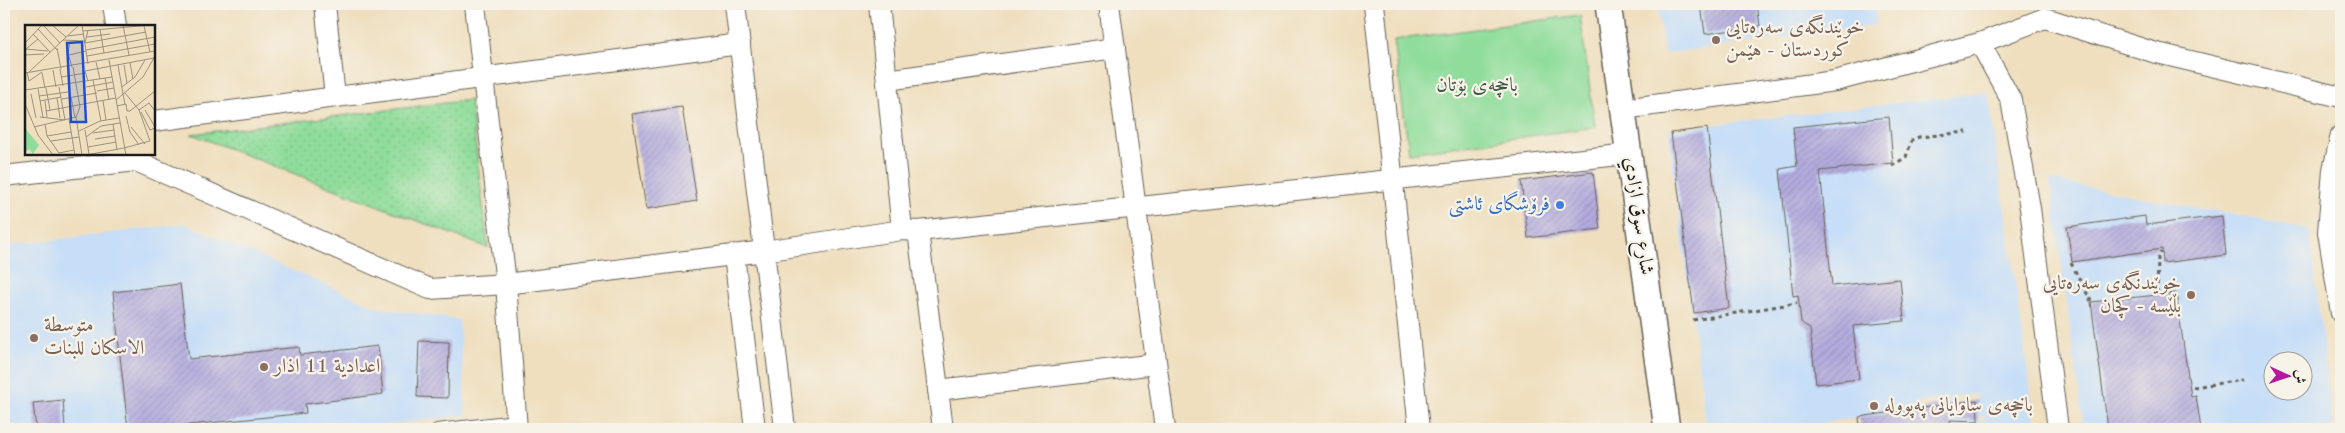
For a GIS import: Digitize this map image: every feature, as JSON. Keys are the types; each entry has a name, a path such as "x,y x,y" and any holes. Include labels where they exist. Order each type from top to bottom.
{"street":[{"path":"113,4 116,25"},
{"path":"325,4 335,97"},
{"path":"475,4 506,284 517,424"},
{"path":"735,4 785,429"},
{"path":"879,4 887,80 944,429"},
{"path":"1109,4 1165,429"},
{"path":"1374,4 1418,429"},
{"name":"شارع سوق ازادي","path":"1608,4 1667,429"},
{"path":"1623,109 1835,81 1980,43 2045,18 2153,52 2341,97"},
{"path":"1980,43 2011,100 2030,208 2058,429"},
{"path":"155,121 484,76 740,44"},
{"path":"887,80 1115,48"},
{"path":"2341,135 2328,232 2341,313"},
{"path":"4,176 135,157 430,289 506,284 910,230 1135,208 1629,154"},
{"path":"734,255 755,429"},
{"path":"938,390 1156,364"}],"lane":[{"path":"437,429 517,424"}],"path":[{"path":"1892,166 1906,157 1912,140 1919,137 1967,132"},
{"path":"2157,293 2158,258 2161,252"},
{"path":"2071,263 2091,301"},
{"path":"1693,320 1797,303"},
{"path":"2193,387 2243,380"}],"shaded area":[{"name":"خوێندنگەی سەرەتایی کوردستان - هێمن","path":"1658,4 1875,4 1877,25 1664,54"},
{"path":"1988,92 2036,429 1952,429 1947,398 1914,403 1918,429 1908,429 1905,410 1784,429 1707,429 1668,130","holes":["1976,394 1978,416 1985,417 1986,421 1953,420 1951,397"]},
{"name":"خوێندنگەی سەرەتایی بڵێسە - کچان","path":"2050,180 2309,229 2333,429 2084,429"},
{"name":"اعدادية 11 اذار","path":"185,224 379,308 459,320 466,415 352,429 4,429 4,246"}],"green space":[{"name":"باخچەی بۆتان","path":"1580,15 1595,127 1409,153 1394,40"},
{"path":"470,100 488,248 191,134"}],"building":[{"path":"1701,4 1757,4 1760,26 1705,34"},
{"path":"682,107 697,201 646,209 632,114"},
{"path":"1889,117 1893,163 1820,171 1832,286 1900,279 1904,321 1853,326 1859,379 1816,384 1810,329 1801,322 1798,295 1793,296 1780,169 1797,166 1793,127"},
{"path":"1707,128 1729,308 1694,313 1671,133"},
{"name":"فرۆشگای ئاشتی","path":"1593,172 1600,229 1528,238 1521,181"},
{"path":"2145,216 2146,225 2222,216 2226,255 2163,263 2162,249 2072,262 2067,227"},
{"path":"180,284 189,359 299,347 300,355 378,346 383,394 305,404 306,413 150,429 128,429 113,292"},
{"path":"2176,293 2191,397 2196,396 2201,429 2108,429 2091,302"},
{"path":"419,341 449,342 448,398 417,397"},
{"path":"63,400 65,429 36,429 33,403"},
{"path":"1977,400 1978,421 1950,420 1952,429 1860,429 1859,417"}],"place":[{"name":"خوێندنگەی سەرەتایی کوردستان - هێمن","path":"1716,40"},
{"name":"فرۆشگای ئاشتی","path":"1560,205"},
{"name":"خوێندنگەی سەرەتایی بڵێسە - کچان","path":"2191,295"},
{"name":"متوسطة الاسكان للبنات","path":"34,338"},
{"name":"اعدادية 11 اذار","path":"264,367"},
{"name":"باخچەی ساوایانی پەپوولە","path":"1874,406"}]}
